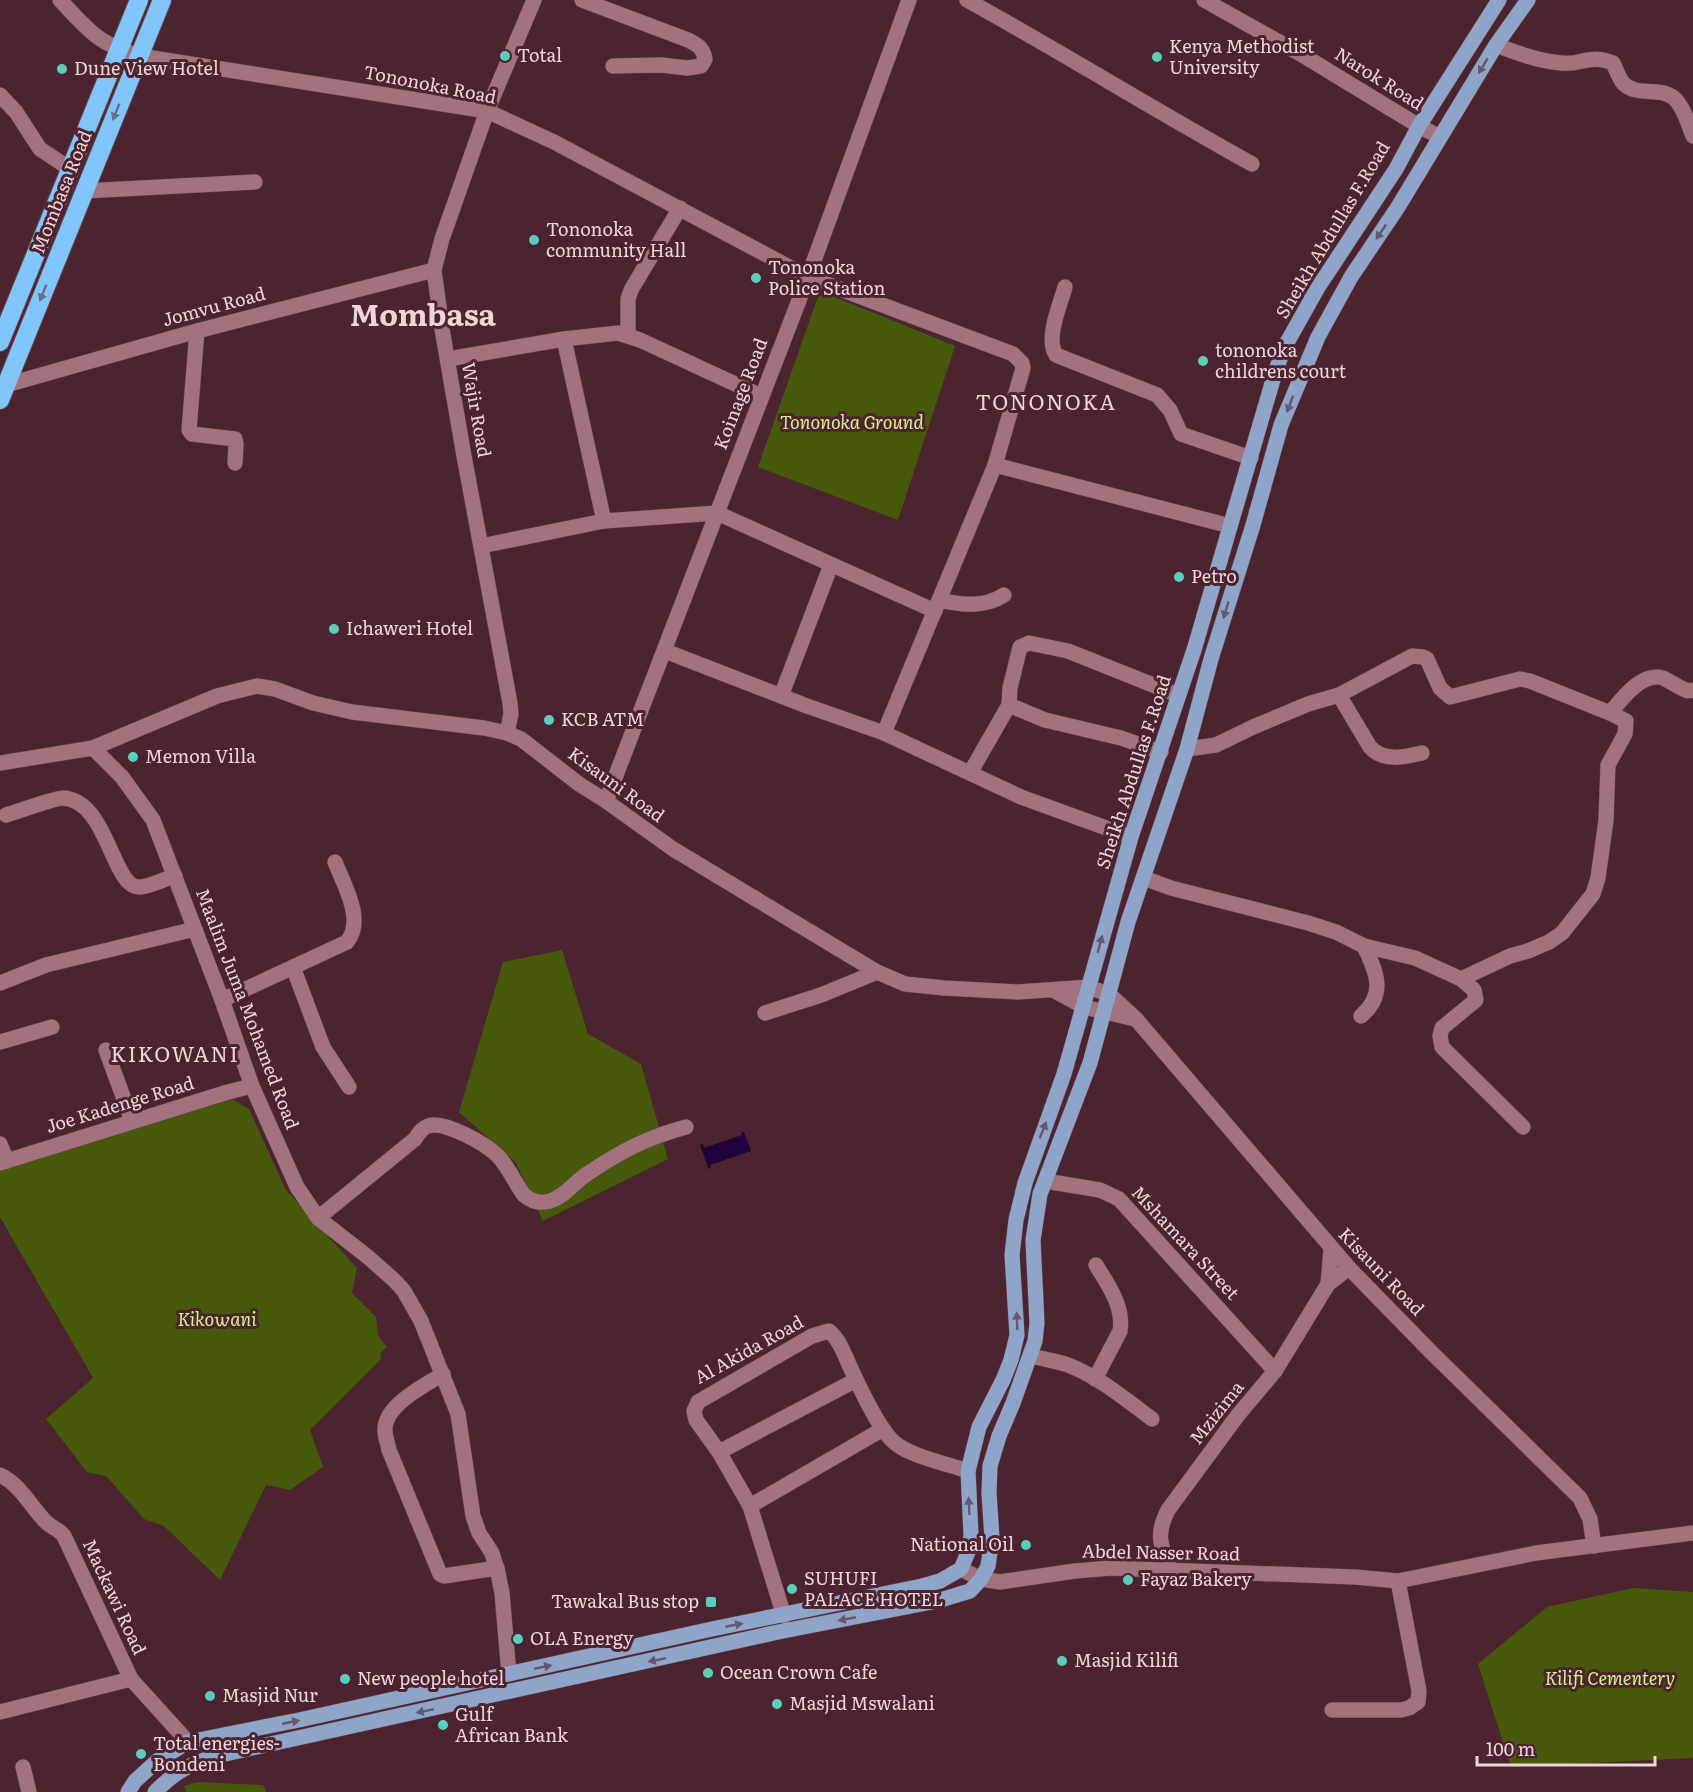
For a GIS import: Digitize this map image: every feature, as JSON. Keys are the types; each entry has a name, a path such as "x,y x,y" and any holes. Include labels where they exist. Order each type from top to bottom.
{"highway":[{"name":"Mombasa Road","path":"0,342 139,0"},
{"name":"Mombasa Road","path":"3,393 162,0"},
{"path":"115,58 132,75"}],"main road":[{"name":"Sheikh Abdullas F.Road","path":"961,1569 970,1544 968,1471 979,1427 1004,1380 1015,1349 1017,1320 1012,1255 1016,1220 1025,1183 1064,1074 1131,837 1194,650 1268,395 1284,348 1317,289 1396,168 1419,126 1499,0"},
{"path":"155,1792 175,1774 191,1764 216,1756 778,1632 937,1601 970,1591 981,1579 988,1566 992,1538 990,1466 999,1436 1031,1356 1037,1323 1033,1240 1036,1210 1044,1181 1090,1063 1128,922 1187,748 1211,659 1253,525 1281,425 1318,337 1351,277 1398,207 1496,45 1528,0"},
{"path":"128,1792 135,1781 156,1761 188,1742 929,1584 940,1581 961,1569"},
{"path":"573,1660 573,1678"},
{"path":"456,1686 460,1703"}],"street":[{"name":"Tononoka Road","path":"60,0 115,58 140,56 487,111 554,142 680,207 808,277 1013,354 1022,363 1022,374 995,465"},
{"name":"Wajir Road","path":"507,733 511,714 510,703 434,270 442,239 487,111 534,0"},
{"path":"582,0 688,40 699,46 704,52 705,59 701,66 687,68 613,66"},
{"name":"Koinage Road","path":"606,801 808,277 909,0"},
{"path":"967,0 1252,164"},
{"name":"Narok Road","path":"1204,0 1440,137"},
{"path":"1496,45 1528,56 1564,64 1596,58 1613,63 1625,84 1630,88 1663,92 1672,97 1683,110 1693,136"},
{"path":"0,95 9,103 40,149 69,168"},
{"path":"84,191 255,182"},
{"path":"628,335 627,306 631,290 680,207"},
{"name":"Jomvu Road","path":"3,393 197,331 434,270"},
{"path":"1065,287 1052,337 1052,347 1056,355 1157,395 1170,410 1181,434 1251,458"},
{"path":"197,331 189,430 192,434 235,439 235,463"},
{"path":"448,359 564,339 618,333 628,335 761,396"},
{"path":"564,339 604,521"},
{"path":"884,733 995,465 1230,526"},
{"path":"481,546 604,521 717,513 831,565 937,605 994,602 1004,595"},
{"path":"781,696 831,565"},
{"path":"970,773 1009,705 1010,688 1020,647 1026,643 1068,651 1179,695"},
{"path":"665,651 884,733 1021,798 1131,837"},
{"path":"1187,748 1216,745 1308,704 1339,695 1412,656 1427,659 1440,688 1450,697 1520,680 1530,681 1626,721 1625,734 1608,765 1606,820 1598,878 1593,894 1562,933 1549,942 1510,956 1461,979"},
{"path":"1610,713 1629,690 1651,678 1663,678 1688,691 1693,690"},
{"name":"Kisauni Road","path":"0,763 93,748 217,696 257,686 275,689 319,705 344,710 484,728 521,739 579,784 673,849 877,972 905,984 1018,992 1089,987 1110,995 1137,1019 1331,1249 1431,1352 1580,1498 1590,1519 1594,1546"},
{"path":"1339,695 1370,747 1377,754 1403,758 1422,753"},
{"path":"1009,705 1045,720 1121,738 1161,752"},
{"name":"Maalim Juma Mohamed Road","path":"93,748 122,777 153,820 222,1000 252,1086 297,1187 318,1218 368,1257 404,1291 421,1321 443,1374 461,1428 473,1516 497,1568 502,1593 509,1674"},
{"path":"6,815 63,798 82,805 98,825 122,877 130,885 139,887 175,876"},
{"path":"222,1000 347,942 354,930 352,906 335,862"},
{"path":"1144,878 1171,888 1308,923 1336,932 1364,946 1414,958 1461,979 1474,990 1476,1000 1442,1028 1440,1036 1442,1047 1523,1127"},
{"path":"0,983 46,965 195,929"},
{"path":"1361,1016 1371,1005 1377,989 1376,971 1364,946"},
{"path":"293,967 323,1047 349,1087"},
{"path":"765,1012 821,995 877,972"},
{"path":"1053,990 1084,1007 1137,1019"},
{"path":"0,1042 52,1027"},
{"path":"106,1050 132,1121"},
{"name":"Joe Kadenge Road","path":"3,1162 252,1086"},
{"path":"318,1218 408,1145 427,1126 446,1126 497,1155 524,1195 540,1202 560,1197 584,1175 634,1145 656,1135 686,1127"},
{"path":"0,1144 3,1162"},
{"name":"Mshamara Street","path":"1044,1181 1100,1190 1119,1198 1275,1371"},
{"path":"1328,1284 1331,1249"},
{"path":"1095,1378 1120,1331 1121,1324 1119,1308 1096,1265"},
{"path":"1328,1284 1349,1268"},
{"name":"Mzizima","path":"1170,1570 1160,1542 1161,1524 1168,1510 1238,1415 1275,1371 1328,1284"},
{"name":"Al Akida Road","path":"784,1616 750,1506 696,1420 694,1411 698,1402 812,1336 829,1331 836,1339 856,1380"},
{"path":"1031,1356 1066,1365 1095,1378 1152,1419"},
{"path":"443,1374 404,1398 391,1414 385,1429 389,1450 440,1574 444,1576 497,1568"},
{"path":"718,1452 856,1380 883,1429 894,1442 932,1460 968,1471"},
{"path":"750,1506 883,1429"},
{"name":"Mackawi Road","path":"0,1475 16,1486 47,1523 57,1528 64,1536 131,1679 188,1742"},
{"name":"Abdel Nasser Road","path":"981,1579 1008,1582 1075,1571 1111,1568 1355,1577 1398,1581 1536,1553 1693,1533"},
{"path":"961,1569 981,1579"},
{"path":"1332,1710 1401,1710 1418,1702 1419,1691 1398,1581"},
{"path":"0,1712 131,1679"},
{"path":"23,1767 29,1792"}],"green space":[{"name":"Tononoka Ground","path":"820,291 955,346 898,520 758,467"},
{"path":"562,950 588,1034 641,1064 668,1159 543,1221 516,1163 459,1112 503,962"},
{"name":"Kikowani","path":"232,1099 249,1109 286,1190 357,1268 352,1293 376,1317 378,1336 387,1347 380,1353 381,1359 310,1430 323,1467 290,1490 266,1485 220,1580 164,1526 144,1519 106,1476 87,1472 46,1419 93,1378 0,1217 0,1169"},
{"name":"Kilifi Cementery","path":"1633,1588 1693,1592 1693,1758 1511,1767 1478,1664 1547,1607"},
{"path":"197,1782 263,1785 266,1792 186,1792 184,1786"}],"shaded area":[{"path":"744,1132 751,1151 710,1165 709,1169 700,1145 703,1144 704,1148 742,1135"}],"place":[{"name":"Total","path":"505,56"},
{"name":"Kenya Methodist University","path":"1157,57"},
{"name":"Dune View Hotel","path":"62,69"},
{"name":"Tononoka community Hall","path":"534,240"},
{"name":"Tononoka Police Station","path":"756,278"},
{"name":"tononoka childrens court","path":"1203,361"},
{"name":"Petro","path":"1179,577"},
{"name":"Ichaweri Hotel","path":"334,629"},
{"name":"KCB ATM","path":"549,720"},
{"name":"Memon Villa","path":"133,757"},
{"name":"National Oil","path":"1026,1545"},
{"name":"Fayaz Bakery","path":"1128,1580"},
{"name":"SUHUFI PALACE HOTEL","path":"792,1589"},
{"name":"Tawakal Bus stop","path":"711,1602"},
{"name":"OLA Energy","path":"518,1639"},
{"name":"Masjid Kilifi","path":"1062,1661"},
{"name":"Ocean Crown Cafe","path":"708,1673"},
{"name":"New people hotel","path":"345,1679"},
{"name":"Masjid Nur","path":"210,1696"},
{"name":"Masjid Mswalani","path":"777,1704"},
{"name":"Gulf African Bank","path":"443,1725"},
{"name":"Total energies- Bondeni","path":"141,1754"}],"district":[{"name":"Mombasa","path":"423,316"},
{"name":"TONONOKA","path":"1046,403"},
{"name":"KIKOWANI","path":"175,1055"}]}
